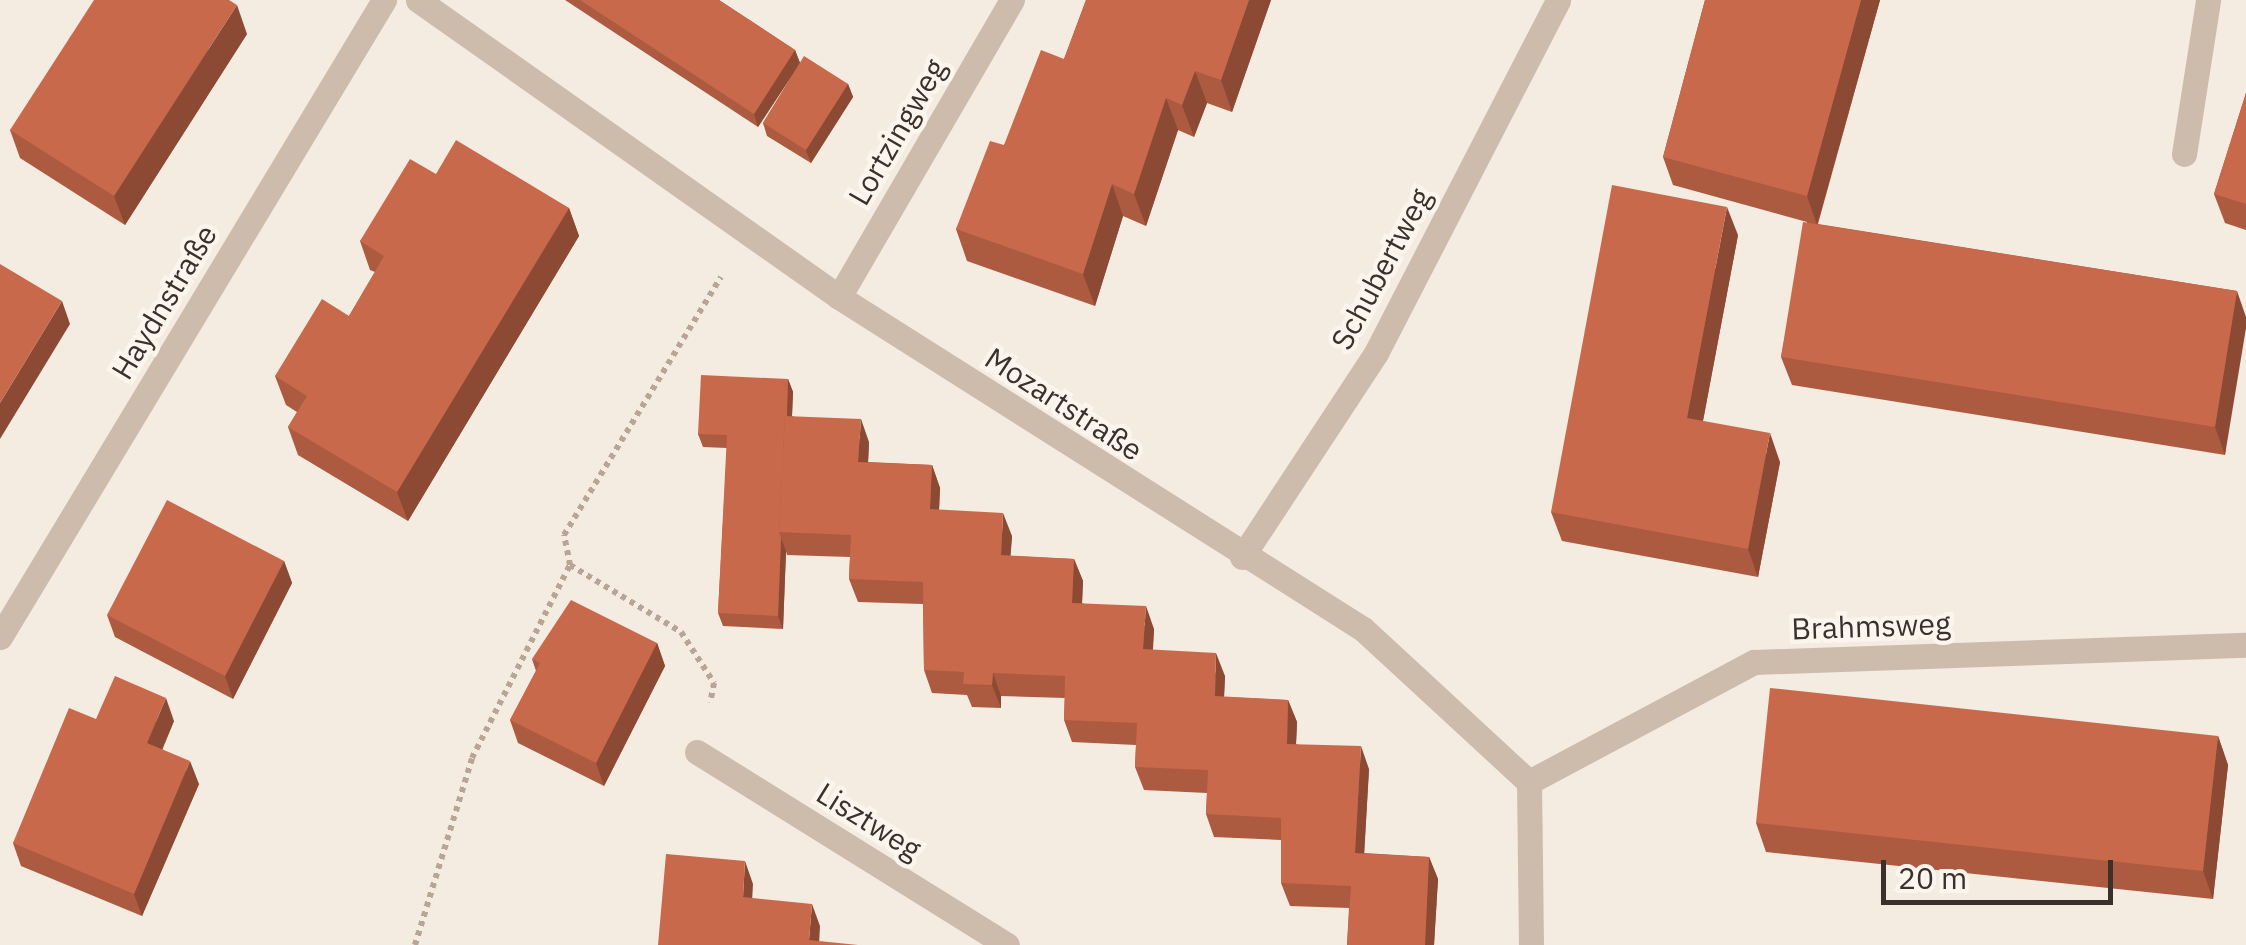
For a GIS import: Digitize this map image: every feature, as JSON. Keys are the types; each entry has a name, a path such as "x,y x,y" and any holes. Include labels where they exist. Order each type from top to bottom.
{"street":[{"name":"Haydnstraße","path":"0,637 384,0"},
{"name":"Mozartstraße","path":"418,0 750,229 839,297 1242,558 1363,629 1528,782"},
{"name":"Lortzingweg","path":"839,297 1012,0"},
{"name":"Schubertweg","path":"1242,558 1376,354 1558,0"},
{"path":"2184,154 2208,0"},
{"name":"Brahmsweg","path":"1528,782 1754,662 2246,645"},
{"name":"Lisztweg","path":"696,752 1006,945"},
{"path":"1528,782 1531,945"}],"path":[{"path":"415,945 472,758 570,564 564,534 750,229"},
{"path":"570,564 681,632 714,683 696,752"}],"building":[{"path":"94,0 229,0 237,5 114,196 10,130"},
{"path":"580,0 719,0 795,50 754,114"},
{"path":"1086,0 1249,0 1221,80 1195,71 1182,105 1166,98 1134,194 1112,184 1083,274 956,229 990,141 1004,145 1041,50 1064,59"},
{"path":"1705,0 1861,0 1807,196 1663,157"},
{"path":"804,56 848,84 806,150 763,123"},
{"path":"2246,93 2246,204 2214,194"},
{"path":"456,140 569,208 397,492 288,427 307,396 275,376 322,299 349,316 384,256 360,241 410,159 436,174"},
{"path":"1612,185 1727,207 1687,418 1770,433 1748,549 1551,512"},
{"path":"1803,222 2237,291 2215,427 1781,357"},
{"path":"0,264 62,301 0,403"},
{"path":"701,375 788,379 778,616 718,613 727,435 698,434"},
{"path":"785,416 861,419 858,462 932,465 930,509 1003,513 1001,555 1074,559 1072,603 1146,606 1143,649 1216,653 1215,696 1288,700 1287,744 1361,746 1355,853 1429,857 1425,945 1347,945 1351,886 1281,883 1281,818 1206,814 1208,770 1135,767 1137,723 1064,720 1065,676 993,673 992,685 963,684 964,672 924,670 923,582 849,579 851,535 779,532"},
{"path":"167,500 284,561 225,676 107,615"},
{"path":"571,600 657,643 596,763 510,720 540,663 532,659"},
{"path":"115,676 166,698 147,743 190,761 134,894 13,843 69,708 96,719"},
{"path":"1770,688 2218,736 2203,871 1756,823"},
{"path":"666,854 745,861 743,897 812,904 809,940 858,945 658,945"}]}
